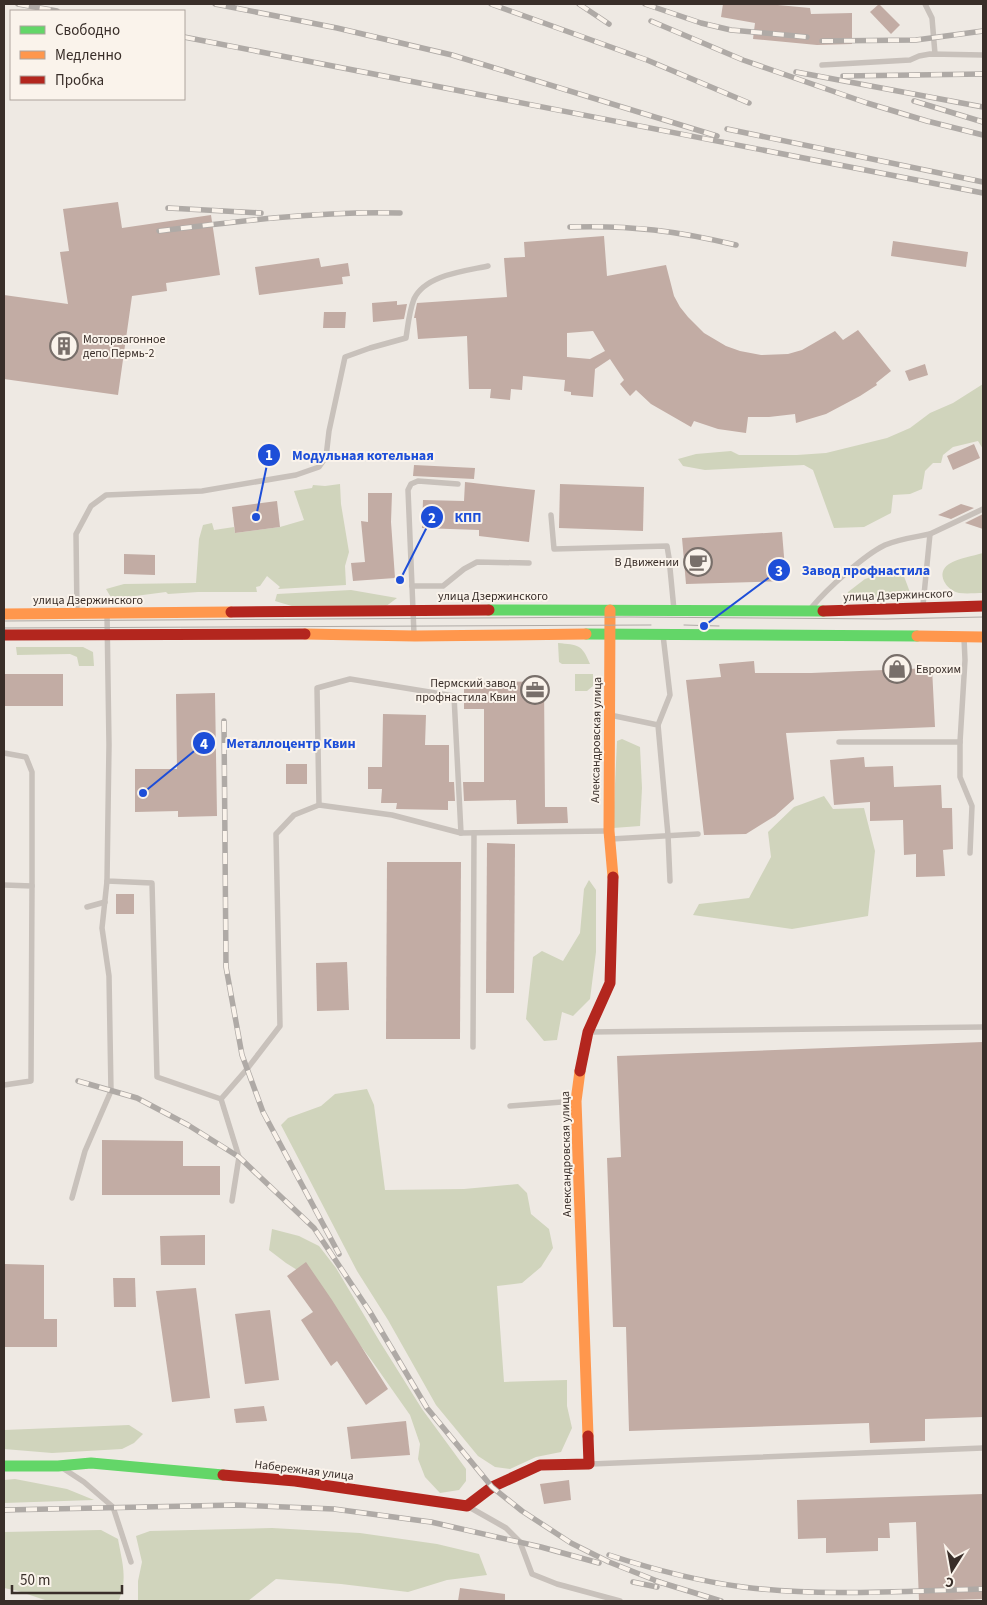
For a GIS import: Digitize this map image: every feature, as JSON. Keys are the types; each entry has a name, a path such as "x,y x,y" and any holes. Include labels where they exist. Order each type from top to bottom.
{"main road":[{"name":"улица Дзержинского","path":"4,614 414,610 808,611 983,606"},
{"name":"Александровская улица","path":"589,1464 576,1101 581,1060 588,1032 610,983 613,869 610,835 610,610"},
{"path":"4,635 414,636 663,633 983,637"},
{"name":"Набережная улица","path":"4,1466 58,1466 91,1463 295,1481 467,1506"},
{"path":"467,1506 492,1487 540,1465 589,1464"}],"lane":[{"path":"925,4 932,18 935,54"},
{"path":"822,65 910,60 924,55 935,54 983,55"},
{"path":"77,614 76,534 92,506 106,495 202,491 296,475 320,466 326,457 330,426 345,358 370,348 406,338 408,317 415,297 426,286 449,274 488,266"},
{"path":"414,636 407,499 409,487 418,481 458,484"},
{"path":"808,611 818,599 870,554 900,540 930,534 983,509"},
{"path":"551,515 554,549 667,546 670,558 674,610"},
{"path":"923,608 930,534"},
{"path":"412,586 443,586 459,572 477,562 529,563"},
{"path":"72,1198 85,1150 111,1091 109,976 102,928 107,881 109,745 107,614"},
{"path":"663,633 670,695 658,726 668,835 670,881"},
{"path":"963,637 965,660 960,777 972,806 970,853"},
{"path":"319,805 317,688 350,679 454,696 461,833"},
{"path":"610,715 658,726"},
{"path":"838,742 960,742"},
{"path":"4,754 26,757 32,772 31,1081 4,1085"},
{"path":"221,1099 280,1026 276,834 294,815 319,805 392,815 461,833 698,834"},
{"path":"473,1047 474,833"},
{"path":"107,881 152,883 157,1077 221,1099"},
{"path":"4,885 32,886"},
{"path":"87,906 105,902"},
{"path":"588,1032 983,1027"},
{"path":"221,1099 239,1157 232,1201"},
{"path":"510,1106 576,1101"},
{"path":"589,1464 983,1448"},
{"path":"58,1466 84,1482 113,1507 131,1562"},
{"path":"467,1506 506,1528 520,1542 532,1574 557,1584 620,1601"}],"green space":[{"path":"983,384 983,449 978,441 953,447 943,455 941,463 933,463 925,471 922,489 910,494 893,495 891,513 864,527 834,528 813,470 804,465 705,470 683,466 678,459 696,454 731,451 739,455 826,453 887,438 910,428 930,413 953,403"},
{"path":"340,484 341,504 349,552 345,566 346,585 278,589 280,587 267,576 260,586 256,587 257,592 168,594 166,592 112,599 106,589 124,584 196,583 199,539 203,525 212,523 214,530 234,527 235,533 280,527 304,520 294,491 312,488 313,485"},
{"path":"983,553 983,593 959,593 946,585 943,572 949,564"},
{"path":"898,568 902,571 911,595 900,598 850,601 847,597 848,592 865,579"},
{"path":"351,590 397,598 385,607 295,607 275,601 277,594"},
{"path":"558,643 575,645 582,649 590,664 562,664 559,662"},
{"path":"16,647 83,647 93,652 94,666 79,666 77,657 70,654 17,655"},
{"path":"575,674 593,674 593,686 587,691 575,691"},
{"path":"622,739 640,747 642,788 640,826 613,828 617,741"},
{"path":"824,796 833,809 864,808 875,851 868,916 792,929 693,915 699,904 749,898 771,857 768,832 794,807"},
{"path":"589,880 596,890 596,952 590,999 573,1016 562,1012 557,1040 544,1041 526,1019 533,957 542,951 563,961 580,933 584,889"},
{"path":"367,1089 374,1105 385,1190 464,1189 518,1184 527,1193 531,1214 549,1229 553,1248 541,1267 522,1283 497,1286 504,1382 567,1380 567,1406 572,1428 561,1452 536,1457 510,1469 495,1467 478,1456 436,1405 388,1320 357,1271 281,1125 288,1118 321,1106 335,1094"},
{"path":"272,1229 299,1236 319,1246 336,1268 422,1409 466,1469 466,1481 459,1490 440,1493 425,1477 418,1459 420,1444 410,1415 310,1278 269,1250"},
{"path":"129,1425 143,1434 134,1443 122,1449 52,1453 4,1449 4,1430"},
{"path":"15,1479 67,1489 94,1500 4,1503 4,1480"},
{"path":"272,1528 360,1533 437,1544 479,1554 487,1575 447,1580 408,1592 276,1579 248,1601 138,1601 138,1581 142,1562 136,1536 150,1531"},
{"path":"101,1530 118,1539 124,1578 119,1600 48,1601 4,1588 4,1532"}],"building":[{"path":"723,4 767,4 810,8 811,14 852,13 852,44 817,45 753,39 755,23 721,17"},
{"path":"879,4 900,25 891,34 870,12"},
{"path":"118,202 122,228 211,215 220,275 166,283 167,291 132,296 118,395 4,379 4,295 68,304 60,252 69,251 63,209"},
{"path":"604,236 607,276 666,265 674,296 680,307 704,333 726,346 761,355 788,354 802,350 835,331 843,340 858,330 891,371 876,383 877,385 826,414 796,423 795,414 748,417 746,433 718,429 694,421 691,427 651,404 636,390 630,396 620,384 624,380 610,359 595,369 593,397 571,395 571,392 564,391 565,380 523,376 522,390 511,389 510,400 490,398 491,389 469,389 467,336 418,339 416,318 414,318 417,303 507,297 504,258 525,257 524,242","holes":["593,331 605,351 590,359 567,357 567,333"]},
{"path":"893,241 968,252 966,267 891,256"},
{"path":"319,258 321,267 348,263 350,276 342,277 343,284 259,295 255,267"},
{"path":"397,301 397,305 407,304 404,319 373,322 372,303"},
{"path":"324,312 346,312 345,328 323,328"},
{"path":"925,364 928,375 909,381 905,371"},
{"path":"974,444 980,458 953,470 947,456"},
{"path":"414,465 475,468 474,479 413,476"},
{"path":"465,482 535,490 529,542 479,536 479,530 422,528 423,500 464,501"},
{"path":"560,484 644,487 643,531 559,528"},
{"path":"368,493 392,493 391,522 395,578 353,581 351,563 365,562 361,521 368,522"},
{"path":"277,501 280,527 235,533 232,507"},
{"path":"961,504 974,508 951,519 938,515"},
{"path":"983,514 983,529 965,523"},
{"path":"782,532 786,581 686,584 682,538"},
{"path":"124,554 155,555 155,575 124,574"},
{"path":"754,661 755,673 811,673 932,668 935,727 786,733 794,799 775,816 746,834 704,835 686,680 721,677 719,664"},
{"path":"4,674 63,674 63,706 4,706"},
{"path":"464,681 544,682 545,807 567,807 568,823 517,824 516,800 464,801 463,782 484,782 484,709 464,709"},
{"path":"215,693 217,816 178,817 178,811 135,812 135,769 177,769 176,694"},
{"path":"383,714 426,715 425,745 449,745 449,782 454,782 455,801 448,801 448,810 396,809 397,803 381,803 382,789 368,789 368,767 382,767"},
{"path":"864,757 865,767 893,766 894,787 941,785 942,808 952,808 953,849 943,850 945,876 916,877 916,854 904,855 903,820 870,821 870,802 834,805 830,760"},
{"path":"286,764 307,764 307,784 286,784"},
{"path":"487,843 515,844 514,993 486,993"},
{"path":"387,862 461,862 460,1039 386,1039"},
{"path":"116,894 134,894 134,914 116,914"},
{"path":"347,962 349,1010 317,1011 316,963"},
{"path":"983,1042 983,1417 925,1419 925,1441 870,1443 869,1423 629,1431 626,1327 613,1327 607,1158 621,1157 617,1056"},
{"path":"102,1140 183,1141 183,1166 220,1166 220,1195 102,1195"},
{"path":"205,1235 205,1265 161,1265 160,1236"},
{"path":"306,1262 388,1389 366,1405 337,1361 331,1366 301,1320 313,1312 287,1276"},
{"path":"4,1264 44,1265 44,1319 57,1319 57,1347 4,1347"},
{"path":"113,1278 135,1278 136,1307 114,1307"},
{"path":"196,1288 210,1398 172,1402 156,1291"},
{"path":"270,1310 279,1380 245,1384 235,1314"},
{"path":"264,1406 267,1421 236,1423 234,1409"},
{"path":"406,1421 410,1455 351,1459 347,1427"},
{"path":"569,1480 571,1500 544,1504 540,1484"},
{"path":"983,1494 983,1599 919,1601 916,1522 889,1523 890,1538 878,1538 878,1551 826,1553 826,1538 798,1539 797,1500"},
{"path":"460,1588 505,1594 505,1601 458,1601"}],"tram line":[{"path":"4,621 629,617 886,619 983,617"},
{"path":"4,628 651,625"},
{"path":"684,625 719,626"}],"railway":[{"path":"18,4 51,10"},
{"path":"215,4 337,28 452,55 717,136"},
{"path":"491,4 647,60 749,103"},
{"path":"579,4 609,24"},
{"path":"645,4 701,23 731,30 807,37"},
{"path":"651,21 743,60 867,103 983,135"},
{"path":"822,41 916,40 983,31"},
{"path":"185,37 983,193"},
{"path":"796,72 983,107"},
{"path":"843,76 983,74"},
{"path":"914,101 983,122"},
{"path":"727,129 983,182"},
{"path":"168,208 261,213"},
{"path":"159,231 309,215 400,213"},
{"path":"570,227 613,227 654,230 736,245"},
{"path":"224,721 226,967 242,1055 263,1112 339,1254"},
{"path":"78,1081 137,1098 188,1125 239,1157 314,1228 370,1312 427,1408 492,1487 522,1511 571,1543 609,1562 662,1583"},
{"path":"4,1510 236,1505 334,1509 431,1522 541,1547 599,1563"},
{"path":"609,1555 692,1578 773,1590 833,1593 983,1589"},
{"path":"656,1581 721,1601"},
{"path":"633,1582 657,1587"}],"traffic: fast":[{"path":"489,610 823,611"},
{"path":"586,634 917,636"},
{"path":"4,1466 58,1466 91,1463 223,1475"}],"traffic: slow":[{"path":"610,610 609,831 613,877"},
{"path":"4,614 231,612"},
{"path":"305,634 415,636 586,634"},
{"path":"917,636 983,637"},
{"path":"580,1071 576,1101 588,1436"}],"traffic: jam":[{"path":"823,611 983,606"},
{"path":"231,612 489,610"},
{"path":"4,635 305,634"},
{"path":"580,1071 588,1032 610,983 613,877"},
{"path":"223,1475 295,1481 467,1506 492,1487 540,1465 589,1464 588,1436"}],"place":[{"name":"Моторвагонное депо Пермь-2","path":"64,346"},
{"name":"Модульная котельная","path":"256,517"},
{"name":"В Движении","path":"698,562"},
{"name":"КПП","path":"400,580"},
{"name":"Завод профнастила","path":"704,626"},
{"name":"Еврохим","path":"897,669"},
{"name":"Пермский завод профнастила Квин","path":"535,690"},
{"name":"Металлоцентр Квин","path":"143,793"}]}
